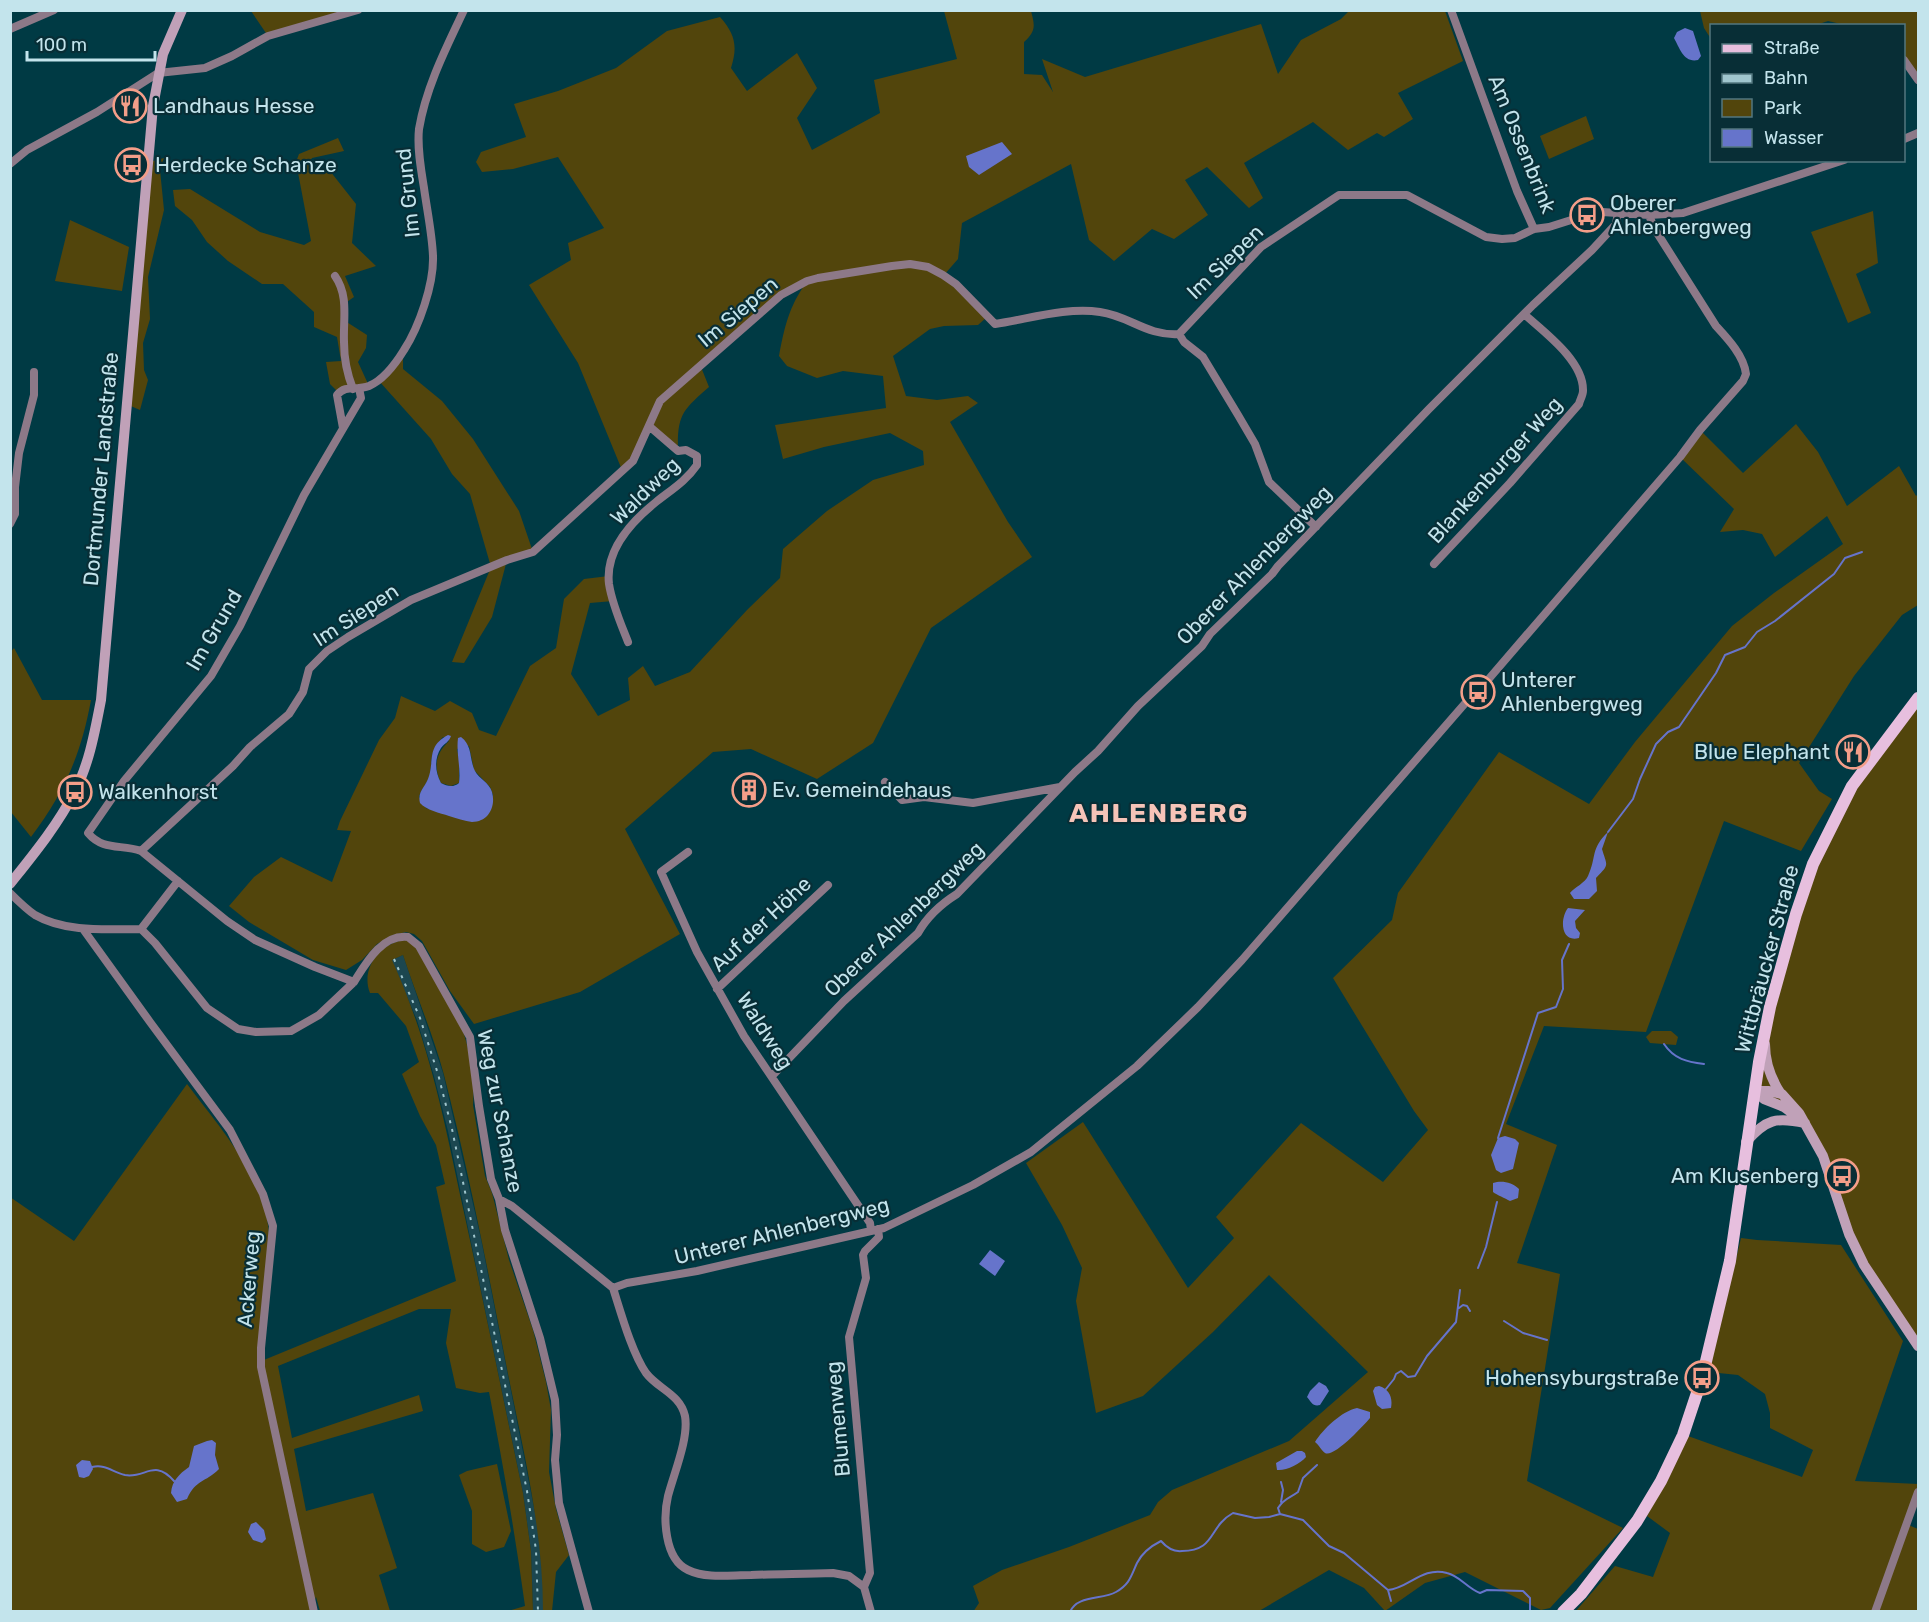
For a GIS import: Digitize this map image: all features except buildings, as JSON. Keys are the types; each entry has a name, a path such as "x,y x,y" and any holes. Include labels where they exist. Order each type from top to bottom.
{"main road":[{"name":"Dortmunder Landstraße","path":"10,884 43,842 75,792 92,746 101,700 146,166 158,73 169,36 182,10"},
{"name":"Wittbräucker Straße","path":"1563,1611 1581,1594 1637,1521 1661,1481 1683,1435 1702,1378 1730,1260 1742,1185 1746,1142 1765,1032 1787,945 1813,864 1852,786 1918,698"},
{"path":"1765,1032 1768,1067 1776,1086 1793,1105 1824,1156 1849,1234 1864,1265 1918,1346"},
{"path":"1755,1091 1769,1090 1782,1094"},
{"path":"1755,1091 1764,1099 1784,1107 1805,1123"},
{"path":"1746,1142 1761,1126 1770,1121 1789,1120 1805,1123"}],"street":[{"path":"10,29 54,10"},
{"path":"10,164 27,150 97,112 158,73 206,68 268,36 358,10"},
{"name":"Im Grund","path":"344,428 337,405 337,395 346,387 356,389 379,381 399,358 410,340 427,298 433,257 421,168 419,131 440,61 464,10"},
{"name":"Am Ossenbrink","path":"1451,10 1517,191 1534,229 1549,227 1587,214 1618,212 1650,216 1683,213 1838,162"},
{"path":"1905,61 1918,80"},
{"name":"Im Siepen","path":"141,851 233,766 250,747 289,714 303,692 309,669 327,651 411,600 507,560 533,552 633,461 660,400 781,295 807,281 910,264 928,267 956,284 995,324 1057,313 1087,311 1109,314 1164,335 1179,334 1261,247 1339,195 1407,195 1485,237 1515,238 1534,229"},
{"name":"Oberer Ahlenbergweg","path":"772,1076 844,1001 918,933 924,922 957,894 1098,751 1138,706 1202,646 1210,634 1248,599 1376,462 1524,314 1562,280 1616,224 1618,212"},
{"name":"Unterer Ahlenbergweg","path":"613,1288 627,1283 698,1271 874,1230 929,1208 1031,1152 1137,1066 1175,1031 1242,960 1418,756 1487,681 1680,458 1700,430 1743,381 1746,374 1742,361 1729,340 1716,326 1654,228 1650,216"},
{"path":"335,276 341,284 345,306 344,341 347,370 356,389"},
{"name":"Blankenburger Weg","path":"1434,564 1579,405 1583,390 1577,368 1571,359 1524,314"},
{"path":"1179,334 1184,342 1203,357 1256,444 1269,482 1316,527"},
{"path":"10,524 15,514 19,453 34,394 34,372"},
{"name":"Im Grund","path":"141,851 106,845 95,841 88,833 124,781 211,676 244,617 304,495 361,398 356,389"},
{"name":"Waldweg","path":"628,642 609,585 614,552 620,540 639,516 682,483 697,465 697,456 686,450 678,451 649,426"},
{"path":"885,782 902,800 924,796 973,803 1061,787"},
{"path":"141,851 227,921 255,940 354,982 319,1015 291,1031 256,1032 238,1029 207,1008 141,928"},
{"name":"Waldweg","path":"688,852 662,872 697,952 744,1036 874,1230"},
{"path":"141,928 178,881"},
{"name":"Auf der Höhe","path":"717,989 828,885"},
{"path":"10,893 36,915 68,926 141,928"},
{"name":"Ackerweg","path":"83,928 230,1130 263,1194 273,1226 261,1367 314,1611"},
{"name":"Weg zur Schanze","path":"354,982 372,955 389,941 398,937 408,937 419,946 470,1036 491,1179 540,1338 555,1400 556,1486 590,1611"},
{"path":"499,1199 512,1206 613,1288 640,1362 647,1374 674,1396 682,1406 686,1419 685,1431 668,1499 666,1518 667,1541 674,1556 686,1569 707,1575 832,1573 849,1576 864,1587"},
{"name":"Blumenweg","path":"872,1611 864,1587 870,1573 849,1337 866,1278 863,1255 879,1237 874,1230"},
{"path":"1875,1611 1918,1492"}],"shaded area":[{"path":"403,955 443,1073 481,1239 537,1523 543,1577 543,1611 533,1611 531,1551 523,1493 448,1131 417,1020 391,960"}],"green space":[{"path":"251,11 357,11 268,36"},
{"path":"944,11 1031,11 1034,28 1024,42 1024,74 1042,75 1053,92 1042,59 1085,77 1261,24 1278,74 1301,40 1341,19 1349,11 1445,11 1463,61 1398,93 1413,119 1384,137 1377,133 1348,150 1313,122 1244,163 1263,198 1249,208 1207,167 1185,180 1208,215 1174,239 1152,229 1114,261 1089,240 1071,164 962,223 958,259 944,275 987,317 978,325 944,326 930,329 893,356 906,396 937,400 968,396 978,403 950,422 1008,522 1032,557 931,628 873,743 817,779 751,749 713,752 625,829 680,934 580,992 474,1024 450,991 422,941 414,934 406,932 393,935 377,944 362,960 346,970 313,960 249,922 229,906 254,877 281,857 332,882 351,831 337,830 340,821 379,740 395,718 401,696 435,711 450,701 472,713 479,730 496,736 530,666 556,648 564,599 584,579 609,576 613,601 590,603 571,674 598,716 630,700 628,678 643,666 655,686 690,672 780,578 783,549 827,511 873,480 924,465 923,451 890,433 824,447 783,459 775,425 886,408 883,376 843,371 817,378 787,366 779,356 788,318 795,300 806,283 791,289 701,367 709,387 683,414 679,429 678,451 649,426 633,461 622,470 578,363 529,285 571,260 568,243 604,228 558,157 513,169 482,172 476,162 481,152 526,137 514,104 558,91 616,68 667,31 720,17 734,41 731,68 747,91 797,53 817,88 797,118 812,150 880,113 874,80 957,59","holes":["443,737 449,741 441,750 437,760 437,771 441,783 451,786 459,783 457,749 469,746 474,770 490,787 493,795 478,821 466,820 426,808 419,797 430,774 435,747"]},
{"path":"1700,11 1918,11 1918,81 1905,59 1905,24 1841,24 1828,21 1819,24 1710,24 1710,37 1704,28"},
{"path":"1586,116 1594,139 1549,159 1540,136"},
{"path":"338,138 344,151 312,158 308,165 330,171 356,204 352,243 376,266 345,276 354,297 341,306 342,319 367,335 366,348 358,362 369,386 339,393 330,384 326,362 341,361 337,337 314,327 314,312 283,284 262,284 228,261 207,242 192,220 175,206 173,190 190,189 260,232 304,245 311,241 296,162 299,154"},
{"path":"164,158 160,170 164,210 148,277 150,319 143,343 144,370 148,380 140,410 126,404 153,161"},
{"path":"1873,211 1878,263 1856,274 1871,313 1848,323 1811,232"},
{"path":"70,220 129,247 122,291 55,281"},
{"path":"403,351 403,369 442,401 473,439 519,511 533,552 507,560 492,617 464,663 452,662 491,567 470,494 452,474 431,439 379,381"},
{"path":"1796,424 1818,452 1847,506 1899,466 1916,496 1918,494 1918,605 1902,615 1854,676 1799,763 1819,791 1832,799 1801,851 1724,821 1646,1032 1544,1026 1506,1124 1557,1145 1517,1263 1560,1274 1527,1481 1623,1528 1550,1608 1541,1610 1465,1572 1425,1583 1385,1611 1364,1588 1329,1570 1259,1611 973,1612 979,1603 973,1586 1002,1570 1150,1515 1158,1502 1172,1490 1289,1441 1368,1372 1269,1275 1213,1332 1143,1396 1096,1413 1076,1301 1082,1268 1062,1225 1026,1163 1083,1122 1188,1288 1234,1238 1216,1217 1301,1123 1383,1182 1428,1130 1414,1111 1333,978 1392,920 1398,893 1499,752 1589,804 1635,742 1732,626 1843,544 1827,516 1775,557 1762,534 1743,530 1720,532 1734,509 1680,457 1700,430 1743,473"},
{"path":"14,648 42,700 91,700 82,738 70,773 53,805 31,837 11,812 10,653"},
{"path":"1918,698 1918,1346 1874,1283 1805,1123 1755,1091 1796,914 1852,786"},
{"path":"407,940 413,943 465,1037 470,1056 473,1105 485,1176 492,1193 509,1260 533,1330 546,1382 551,1410 549,1472 556,1509 569,1555 556,1572 552,1611 543,1611 540,1550 531,1490 462,1148 440,1060 403,955 392,960 416,1022 435,1082 523,1493 531,1551 533,1611 508,1611 525,1606 489,1392 480,1393 456,1388 446,1343 451,1309 419,1309 278,1366 292,1438 419,1395 423,1411 294,1449 306,1511 373,1493 397,1568 379,1575 390,1611 320,1611 316,1597 310,1612 11,1611 10,1197 74,1241 187,1084 239,1154 250,1173 266,1213 269,1234 259,1362 456,1281 436,1187 445,1184 436,1145 420,1116 402,1074 419,1062 406,1026 378,993 370,993 368,984 370,966 381,951 389,945"},
{"path":"1652,1031 1671,1031 1678,1037 1676,1045 1650,1043 1646,1037"},
{"path":"1741,1238 1841,1245 1903,1341 1855,1481 1918,1484 1918,1492 1906,1524 1918,1529 1918,1611 1575,1612 1615,1566 1653,1577 1670,1533 1647,1516 1688,1436 1802,1477 1813,1450 1770,1428 1770,1413 1765,1394 1738,1375 1709,1372"},
{"path":"497,1464 511,1531 504,1547 486,1552 472,1544 472,1511 459,1475"}],"water":[{"path":"1685,28 1693,31 1701,56 1698,60 1686,57 1674,38 1677,32"},
{"path":"1002,142 1012,154 979,175 969,167 966,156"},
{"path":"448,735 451,736 441,748 436,761 437,774 441,783 454,786 459,783 458,738 461,737 467,744 475,771 492,792 492,808 487,816 478,821 466,821 437,812 420,803 420,795 428,780 434,749 441,739"},
{"path":"1608,832 1602,849 1606,865 1596,878 1597,891 1589,899 1574,899 1570,893 1587,878 1596,848"},
{"path":"1568,908 1585,910 1575,921 1580,933 1579,938 1568,937 1563,929 1565,912"},
{"path":"1505,1136 1519,1143 1513,1169 1501,1173 1496,1170 1491,1155 1498,1138"},
{"path":"1493,1183 1509,1183 1517,1187 1519,1189 1518,1198 1510,1201 1493,1192"},
{"path":"990,1250 1005,1261 995,1276 979,1264"},
{"path":"1319,1382 1329,1391 1320,1405 1316,1405 1312,1404 1307,1397"},
{"path":"1379,1386 1390,1394 1391,1408 1382,1409 1377,1405 1373,1391"},
{"path":"1357,1408 1370,1412 1370,1418 1342,1446 1335,1451 1325,1453 1315,1442 1318,1437 1339,1417"},
{"path":"212,1440 216,1443 215,1455 219,1469 197,1484 187,1499 177,1502 171,1493 174,1481 189,1467 194,1446"},
{"path":"1297,1451 1305,1453 1306,1457 1293,1466 1277,1470 1276,1463"},
{"path":"82,1460 90,1461 93,1469 89,1476 84,1478 79,1477 76,1465"},
{"path":"256,1522 264,1530 266,1539 262,1543 253,1540 248,1532 251,1524"}],"waterway":[{"path":"1608,832 1633,799 1656,744 1668,732 1679,727 1716,673 1725,655 1745,647 1757,632 1775,621 1834,574 1845,558 1862,552"},
{"path":"1498,1138 1538,1013 1556,1007 1563,989 1562,960 1569,944"},
{"path":"1664,1044 1681,1059 1704,1064"},
{"path":"1478,1268 1486,1247 1497,1202"},
{"path":"1386,1389 1396,1374 1401,1371 1408,1377 1415,1376 1427,1356 1456,1322 1460,1290"},
{"path":"1459,1308 1463,1305 1467,1306 1470,1311"},
{"path":"1504,1321 1523,1333 1547,1340"},
{"path":"1070,1612 1073,1607 1084,1600 1121,1589 1130,1579 1141,1556 1161,1541 1173,1550 1193,1550 1206,1543 1219,1525 1233,1513 1255,1518 1280,1514 1278,1508 1280,1505 1298,1492 1303,1478 1317,1465"},
{"path":"92,1467 105,1467 125,1475 161,1471 174,1481"},
{"path":"1281,1482 1283,1490 1281,1502"},
{"path":"1280,1514 1303,1520 1329,1546 1344,1553 1388,1590 1395,1589 1423,1575 1447,1573 1480,1593 1487,1590 1523,1591 1530,1598 1530,1612"},
{"path":"1388,1590 1391,1601"}],"railway":[{"path":"394,959 420,1018 452,1129 527,1491 536,1550 538,1612"}],"place":[{"name":"Landhaus Hesse","path":"130,106"},
{"name":"Herdecke Schanze","path":"132,165"},
{"name":"Oberer Ahlenbergweg","path":"1587,215"},
{"name":"Unterer Ahlenbergweg","path":"1478,692"},
{"name":"Blue Elephant","path":"1853,752"},
{"name":"Ev. Gemeindehaus","path":"749,790"},
{"name":"Walkenhorst","path":"75,792"},
{"name":"Am Klusenberg","path":"1842,1176"},
{"name":"Hohensyburgstraße","path":"1702,1378"}],"district":[{"name":"AHLENBERG","path":"1159,813"}]}
